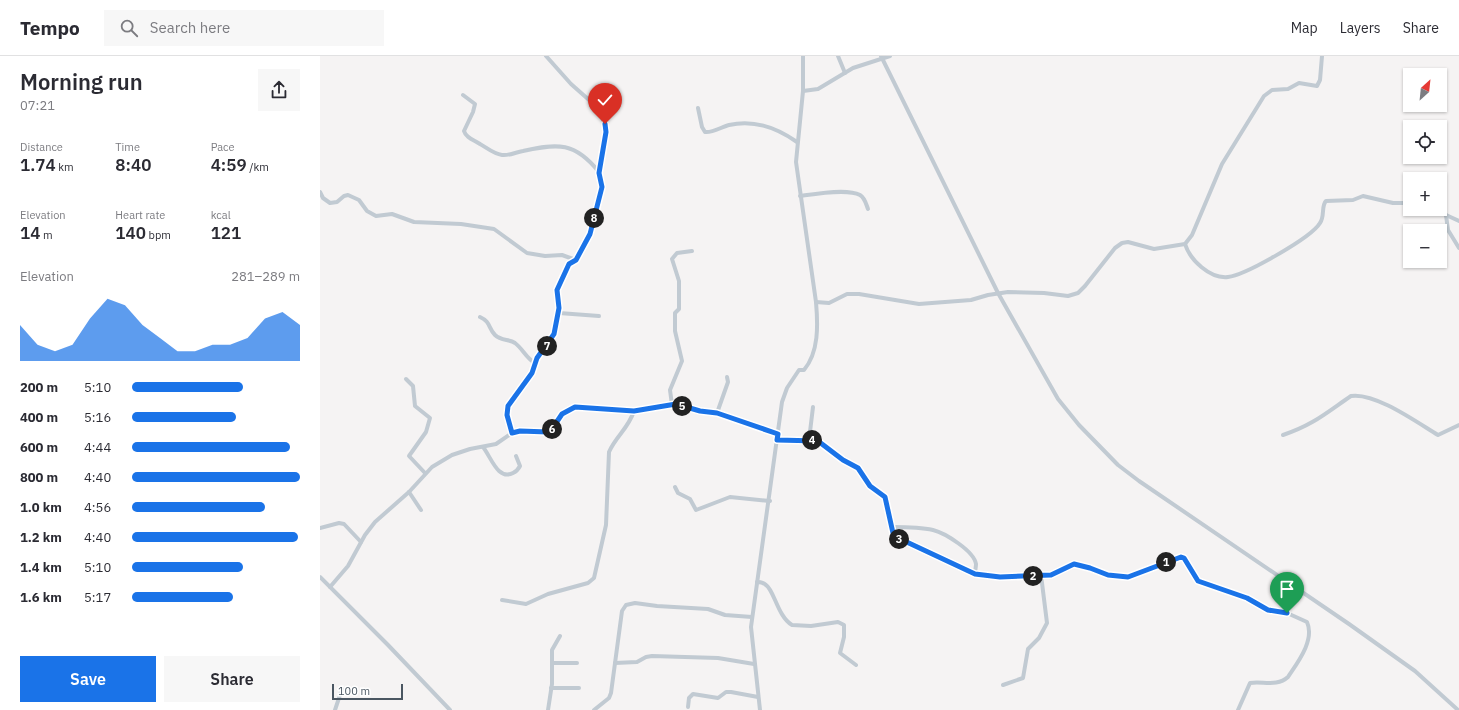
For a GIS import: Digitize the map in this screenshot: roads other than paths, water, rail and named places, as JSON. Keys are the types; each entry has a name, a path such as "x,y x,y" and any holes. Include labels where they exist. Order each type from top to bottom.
{"street":[{"path":"512,433 507,415 508,406 532,373 535,363 554,334 559,313 557,290 569,264 576,260 590,234 602,187 599,173 606,132 605,124 597,107 571,84 546,56"},
{"path":"760,710 754,664 752,617 770,500 782,402 787,388 798,370 804,370 812,358 816,339 816,302 796,162 803,91 803,56"},
{"path":"838,56 845,73"},
{"path":"803,91 818,89 853,68 882,57 890,56"},
{"path":"816,302 829,302 847,294 859,294 918,304 971,300 998,293 1025,292 1068,296 1078,292 1085,286 1118,245 1128,242 1154,249 1185,244 1192,234 1225,158 1262,99 1272,90 1288,89 1299,83 1316,86 1320,80 1322,56"},
{"path":"882,57 998,293 1058,399 1080,425 1118,465 1139,481 1349,624 1415,671 1458,710"},
{"path":"463,95 474,104 473,112 464,131 465,135 471,139 501,155 547,147 566,147 580,152 599,173"},
{"path":"698,108 702,127 705,132 712,132 728,125 742,123 770,127 797,142"},
{"path":"320,192 323,198 330,203 337,202 344,196 353,197 359,200 370,214 376,216 392,214 414,222 461,224 494,229 527,253 545,256 562,255 576,260"},
{"path":"800,196 822,193 855,194 863,198 868,209"},
{"path":"1185,244 1193,258 1206,271 1228,278 1256,266 1297,243 1311,233 1320,223 1324,215 1323,206 1326,201 1353,200 1363,196 1393,203 1403,203"},
{"path":"1447,215 1459,221"},
{"path":"1446,216 1448,230 1459,248"},
{"path":"672,405 670,390 682,361 674,331 674,314 679,309 679,281 672,259 677,253 692,251"},
{"path":"559,313 599,316"},
{"path":"480,317 488,321 494,334 501,340 515,343 526,356 535,363"},
{"path":"717,413 728,382 727,377"},
{"path":"406,379 413,386 415,406 430,418 426,432 409,456 425,473"},
{"path":"1283,435 1312,424 1351,396 1357,395 1365,396 1393,408 1415,420 1438,436 1459,425"},
{"path":"330,587 348,566 361,542 375,522 409,492 432,467 452,455 504,440 512,433 520,431 548,432 552,429 562,414 575,407 634,411 672,405 717,413 778,434"},
{"path":"809,440 813,407"},
{"path":"502,600 526,604 548,594 588,583 594,578 606,525 609,452 614,441 625,429 634,411"},
{"path":"777,440 818,441 843,460 858,468 870,486 885,497 893,533 900,540 975,574 1000,577 1051,575 1074,564 1108,575 1128,577 1181,557 1184,558 1198,581 1247,598 1268,610 1287,613 1304,620 1308,625 1309,634 1300,658 1288,677 1274,683 1250,684 1238,710"},
{"path":"483,447 500,472 504,475 508,476 520,466 516,456"},
{"path":"675,487 678,493 690,499 696,510 730,497 770,500"},
{"path":"409,492 421,510"},
{"path":"320,528 333,524 344,524 361,542"},
{"path":"892,528 932,530 961,545 972,555 976,564 975,574"},
{"path":"1003,685 1023,678 1028,649 1039,638 1045,628 1047,615 1041,575"},
{"path":"320,577 450,710"},
{"path":"757,582 763,583 768,587 775,605 792,625 811,626 838,622 844,626 844,637 840,655 856,665"},
{"path":"594,710 609,698 616,663 623,607 630,603 708,609 725,615 752,617"},
{"path":"548,710 551,688 552,650 560,636"},
{"path":"616,663 637,662 646,657 652,656 718,658 754,664"},
{"path":"552,663 577,663"},
{"path":"551,688 579,688"},
{"path":"335,710 342,689"},
{"path":"688,707 689,698 693,694 718,698 726,692 731,692 758,697"}]}
